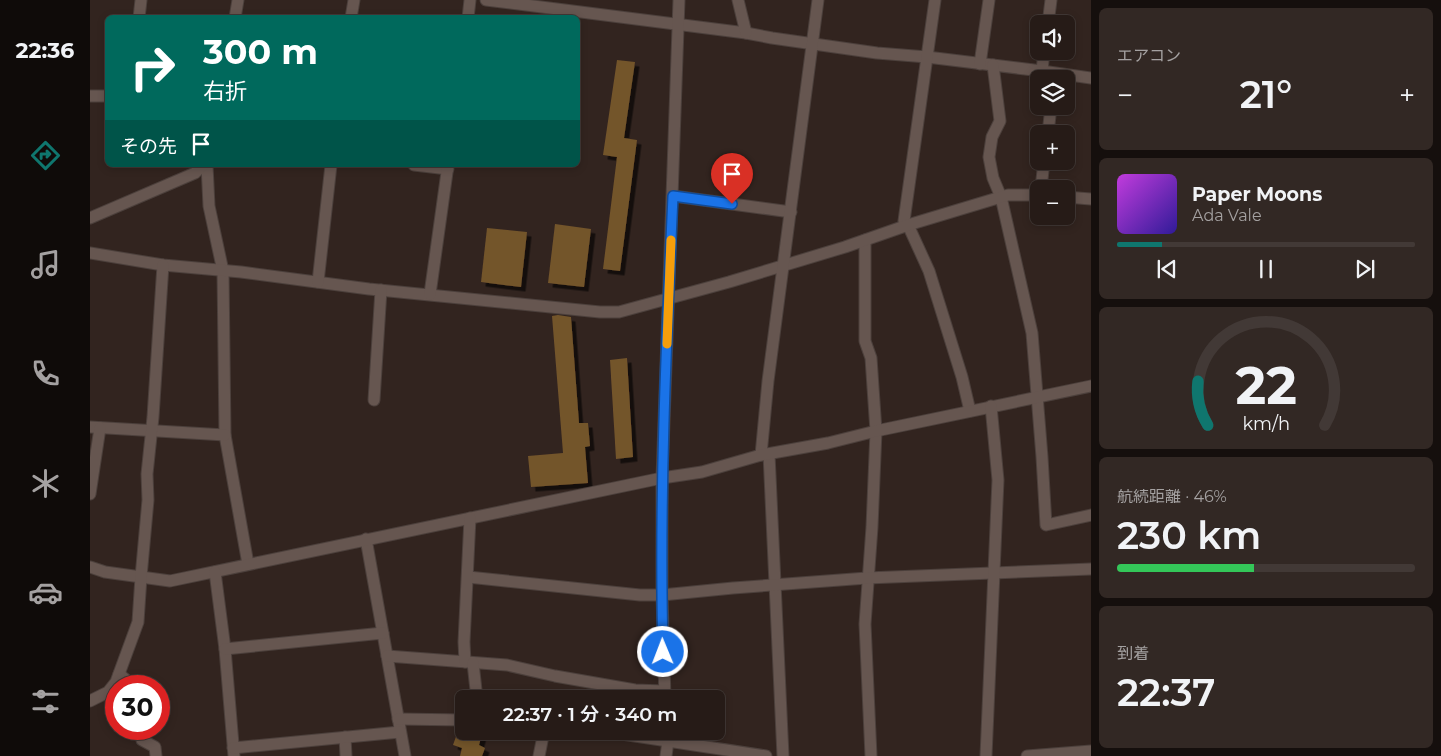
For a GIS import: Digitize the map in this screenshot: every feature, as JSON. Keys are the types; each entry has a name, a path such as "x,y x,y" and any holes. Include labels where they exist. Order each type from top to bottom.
{"street":[{"path":"139,15 141,0"},
{"path":"236,15 238,0"},
{"path":"352,15 354,0"},
{"path":"468,15 470,0"},
{"path":"486,0 585,6 678,24 811,44 980,64 1042,70 1043,60"},
{"path":"664,690 662,478 679,0"},
{"path":"738,0 746,33"},
{"path":"783,756 775,585 765,455 768,381 818,0"},
{"path":"934,0 904,220 929,271 962,377 970,411"},
{"path":"980,64 989,0"},
{"path":"1049,15 1051,0"},
{"path":"993,65 1000,121 992,136 989,156 1001,197 1032,334 1046,525 1091,515"},
{"path":"1075,77 1091,78"},
{"path":"90,96 105,96"},
{"path":"90,218 195,173 201,167"},
{"path":"208,167 209,206 223,271 225,435 248,564"},
{"path":"318,282 331,167"},
{"path":"430,294 448,167"},
{"path":"90,253 163,265 241,272 381,290 600,312 619,312 729,282 1008,195 1030,195"},
{"path":"673,196 791,212"},
{"path":"1075,198 1091,199"},
{"path":"865,240 866,342 871,358 876,431 865,624 871,756"},
{"path":"90,701 108,692 116,682 138,622 163,265"},
{"path":"374,400 381,290"},
{"path":"90,567 105,572 170,581 662,478 702,472 765,455 828,444 876,431 1091,386"},
{"path":"986,756 998,480 991,406"},
{"path":"90,494 95,427 225,435"},
{"path":"470,518 464,642 475,690"},
{"path":"366,539 405,756"},
{"path":"468,578 640,595 662,595 867,578 1091,569"},
{"path":"215,572 226,649 233,752 345,737 400,732"},
{"path":"226,649 383,633"},
{"path":"387,656 507,665 555,676 635,690"},
{"path":"398,719 455,720"},
{"path":"345,737 346,756"},
{"path":"142,740 155,747 156,756"},
{"path":"539,756 542,740"},
{"path":"666,756 667,740"},
{"path":"687,740 766,756"},
{"path":"1027,756 1091,750"}],"building":[{"path":"617,60 635,62 624,138 637,140 620,271 603,269 617,157 603,155"},
{"path":"555,224 591,229 584,287 548,283"},
{"path":"487,228 527,232 521,287 481,282"},
{"path":"552,316 571,317 579,423 588,423 590,446 585,447 588,483 531,487 528,456 563,453"},
{"path":"627,358 633,457 616,459 610,360"},
{"path":"455,739 480,740 479,745 485,748 482,756 460,756 462,748 453,745"}],"slow traffic":[{"path":"667,344 671,240"}],"route":[{"path":"663,652 662,478 673,196 732,204"}]}
